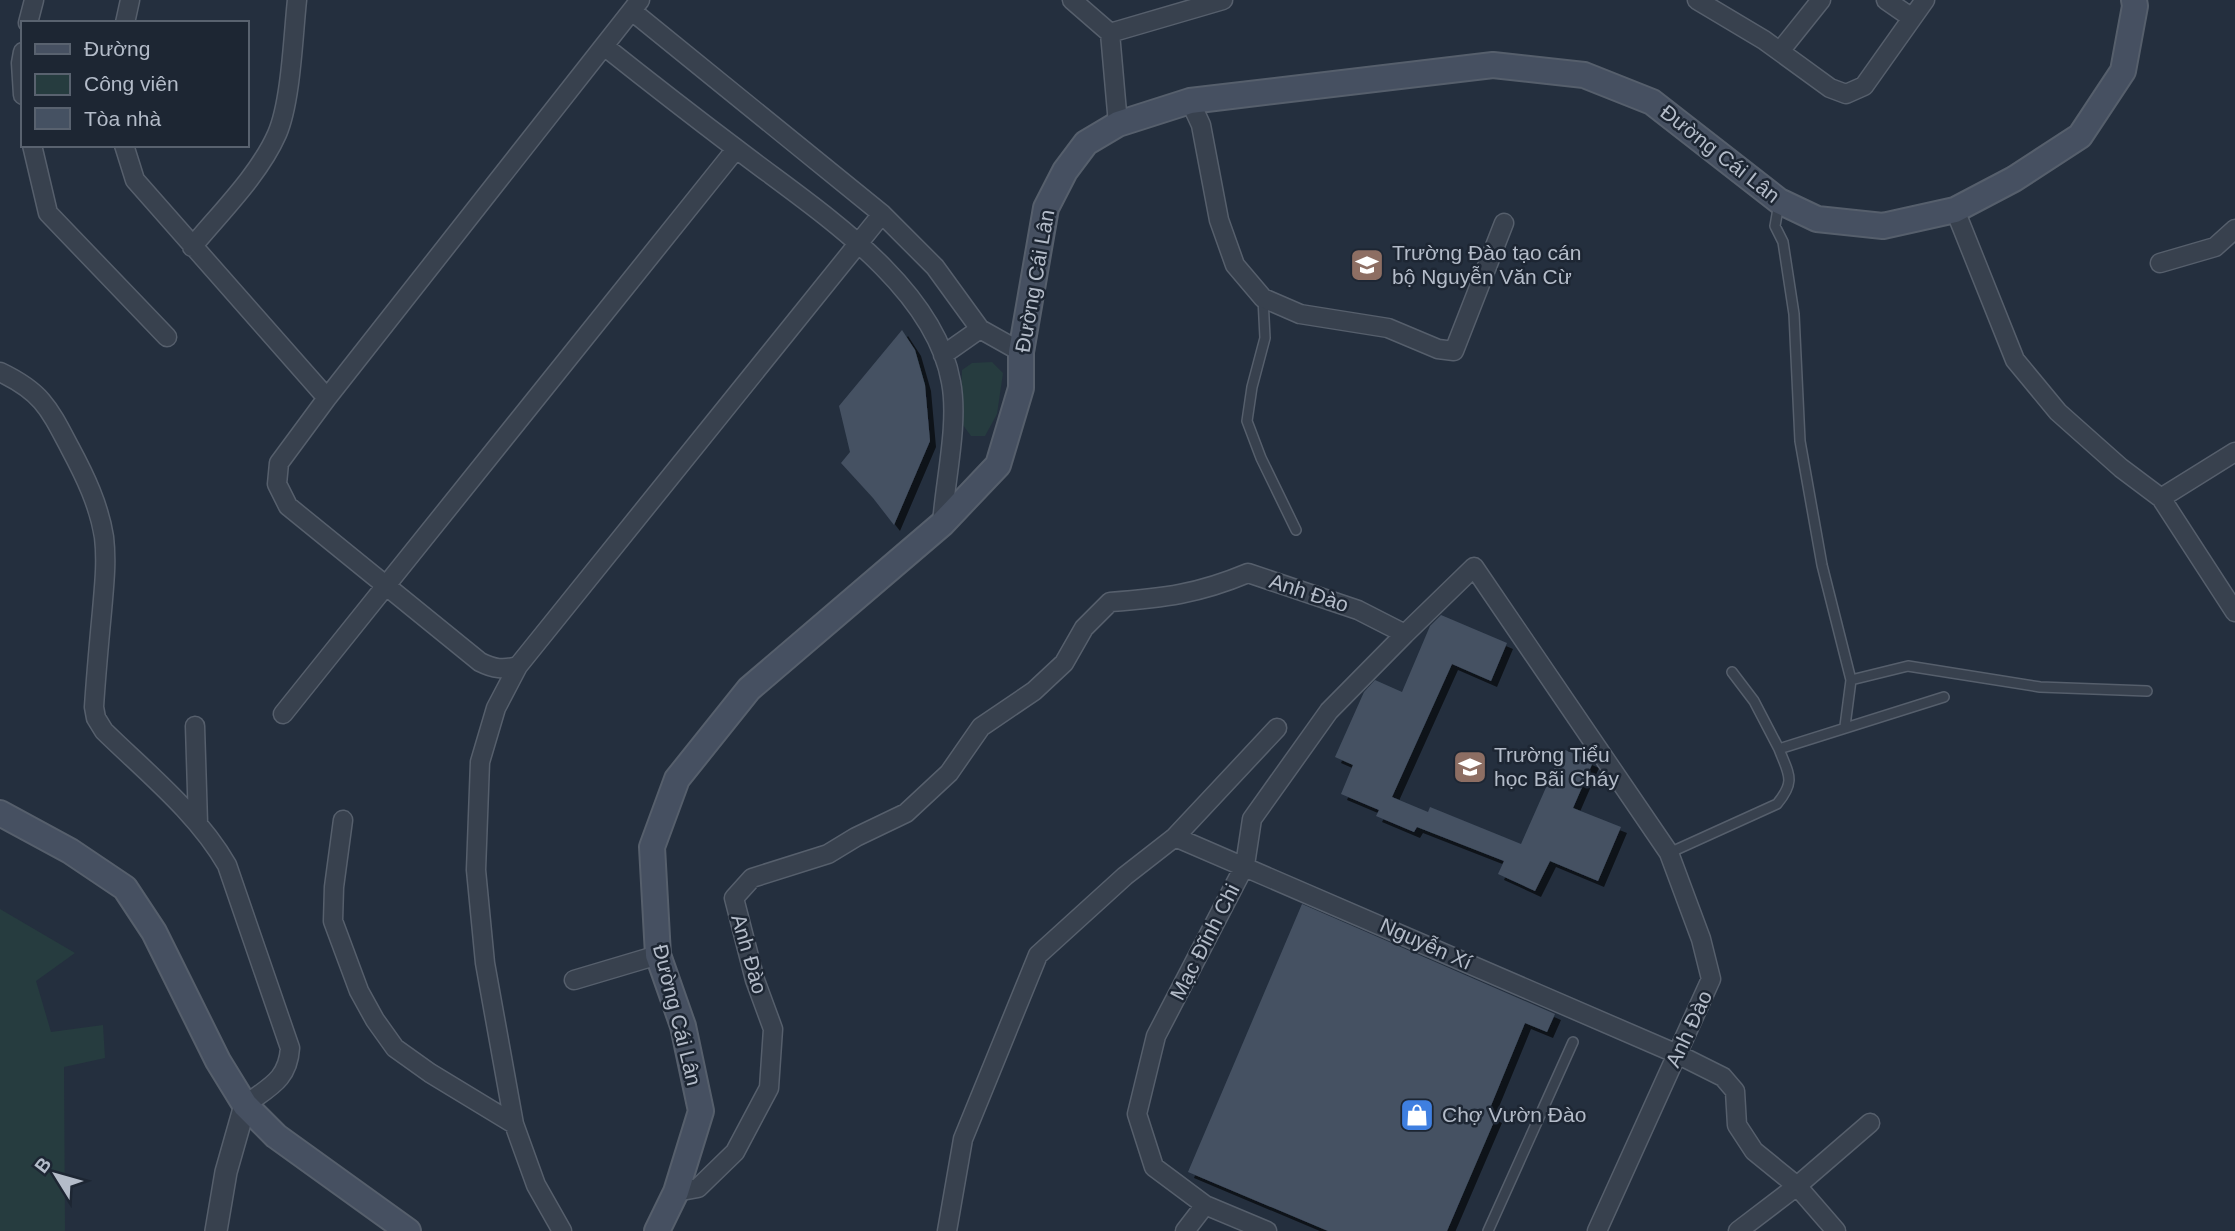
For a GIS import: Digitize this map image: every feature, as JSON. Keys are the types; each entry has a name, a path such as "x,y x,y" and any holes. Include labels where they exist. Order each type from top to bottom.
{"main road":[{"name":"Đường Cái Lân","path":"653,1228 676,1192 701,1111 683,1026 658,955 652,847 677,779 749,690 942,524 998,464 1021,388 1021,352 1046,208 1065,171 1086,143 1118,124 1190,101 1493,65 1584,75 1653,102 1779,201 1817,219 1883,226 1955,210 2014,179 2080,136 2123,71 2134,0"},
{"path":"0,813 70,851 125,888 154,932 218,1061 245,1105 276,1136 408,1231"}],"street":[{"path":"29,21 34,0"},
{"path":"125,21 130,0"},
{"path":"192,247 263,160 278,133 285,105 297,0"},
{"path":"1072,0 1110,33 1118,124"},
{"path":"1110,33 1223,0"},
{"path":"1697,0 1781,50 1830,88 1846,94 1864,86 1925,0"},
{"path":"1781,50 1821,0"},
{"path":"1886,0 1912,18"},
{"path":"517,666 492,668 480,662 288,506 277,484 279,463 327,398 636,6 882,214 935,267 980,329 1021,352"},
{"path":"604,46 860,242 918,307 932,329 943,355 951,380 955,408 942,524"},
{"path":"1190,101 1201,125 1219,220 1235,265 1263,298 1300,314 1388,328 1438,349 1454,351 1504,223"},
{"path":"32,147 48,213 167,337"},
{"path":"125,147 135,180 327,398"},
{"path":"283,714 736,149"},
{"path":"1955,210 2015,360 2058,412 2121,468 2161,498 2235,612"},
{"path":"562,1231 536,1185 514,1124 485,963 476,870 480,762 496,708 517,666 882,214"},
{"path":"2160,263 2215,247 2235,229"},
{"path":"943,355 980,329"},
{"path":"0,372 21,382 37,394 50,411 97,506 104,538 105,572 94,707 96,718 104,731 198,822 214,842 227,866 290,1048 289,1063 282,1078 245,1105 226,1172 216,1231"},
{"path":"2161,498 2235,452"},
{"name":"Anh Đào","path":"676,1192 698,1188 735,1152 769,1088 773,1029 755,980 734,898 752,877 828,854 906,813 949,773 981,727 1034,691 1064,663 1084,628 1110,602 1164,598 1213,588 1248,573 1358,610 1405,634 1474,567 1669,853 1701,939 1711,979 1597,1231"},
{"name":"Mạc Đĩnh Chi","path":"1267,1231 1205,1205 1154,1167 1138,1114 1156,1036 1245,865 1252,818 1329,711 1405,634"},
{"path":"195,726 198,822"},
{"path":"947,1231 963,1139 1038,954 1125,876 1175,837 1277,728"},
{"path":"343,820 334,887 333,921 359,992 369,1011 384,1036 395,1048 429,1073 514,1124"},
{"name":"Nguyễn Xí","path":"1175,837 1677,1054 1723,1077 1735,1091 1737,1125 1754,1151 1797,1186 1836,1231"},
{"path":"574,980 658,955"},
{"path":"1738,1231 1797,1186 1870,1123"},
{"path":"1185,1231 1205,1205"}],"lane":[{"path":"1779,201 1775,226 1783,242 1794,314 1800,441 1822,565 1851,680 1845,726"},
{"path":"1263,298 1265,338 1252,387 1247,421 1261,458 1296,530"},
{"path":"1851,680 1908,666 2040,687 2147,691"},
{"path":"1669,853 1777,804 1788,791 1790,778 1779,749 1754,701 1732,672"},
{"path":"1779,749 1944,697"},
{"path":"1488,1231 1573,1042"}],"green space":[{"path":"992,362 1003,373 997,414 985,436 971,436 960,421 962,370 972,363"},
{"path":"0,909 75,953 36,981 51,1032 103,1025 105,1058 64,1067 65,1231 0,1231"}],"building":[{"path":"902,330 915,350 925,385 930,441 894,525 841,463 850,452 839,406"},
{"path":"1441,615 1507,643 1491,681 1452,664 1392,797 1428,812 1430,807 1521,844 1563,749 1593,762 1573,808 1621,827 1598,881 1550,861 1535,891 1498,874 1504,861 1417,827 1414,832 1376,816 1379,810 1341,794 1353,765 1335,757 1364,692 1375,680 1402,692 1430,626"},
{"name":"Chợ Vườn Đào","path":"1302,904 1555,1014 1547,1032 1525,1023 1488,1113 1496,1117 1447,1231 1328,1231 1188,1172"}],"place":[{"name":"Trường Đào tạo cán bộ Nguyễn Văn Cừ","path":"1367,265"},
{"name":"Trường Tiểu học Bãi Cháy","path":"1470,767"},
{"name":"Chợ Vườn Đào","path":"1417,1115"}]}
